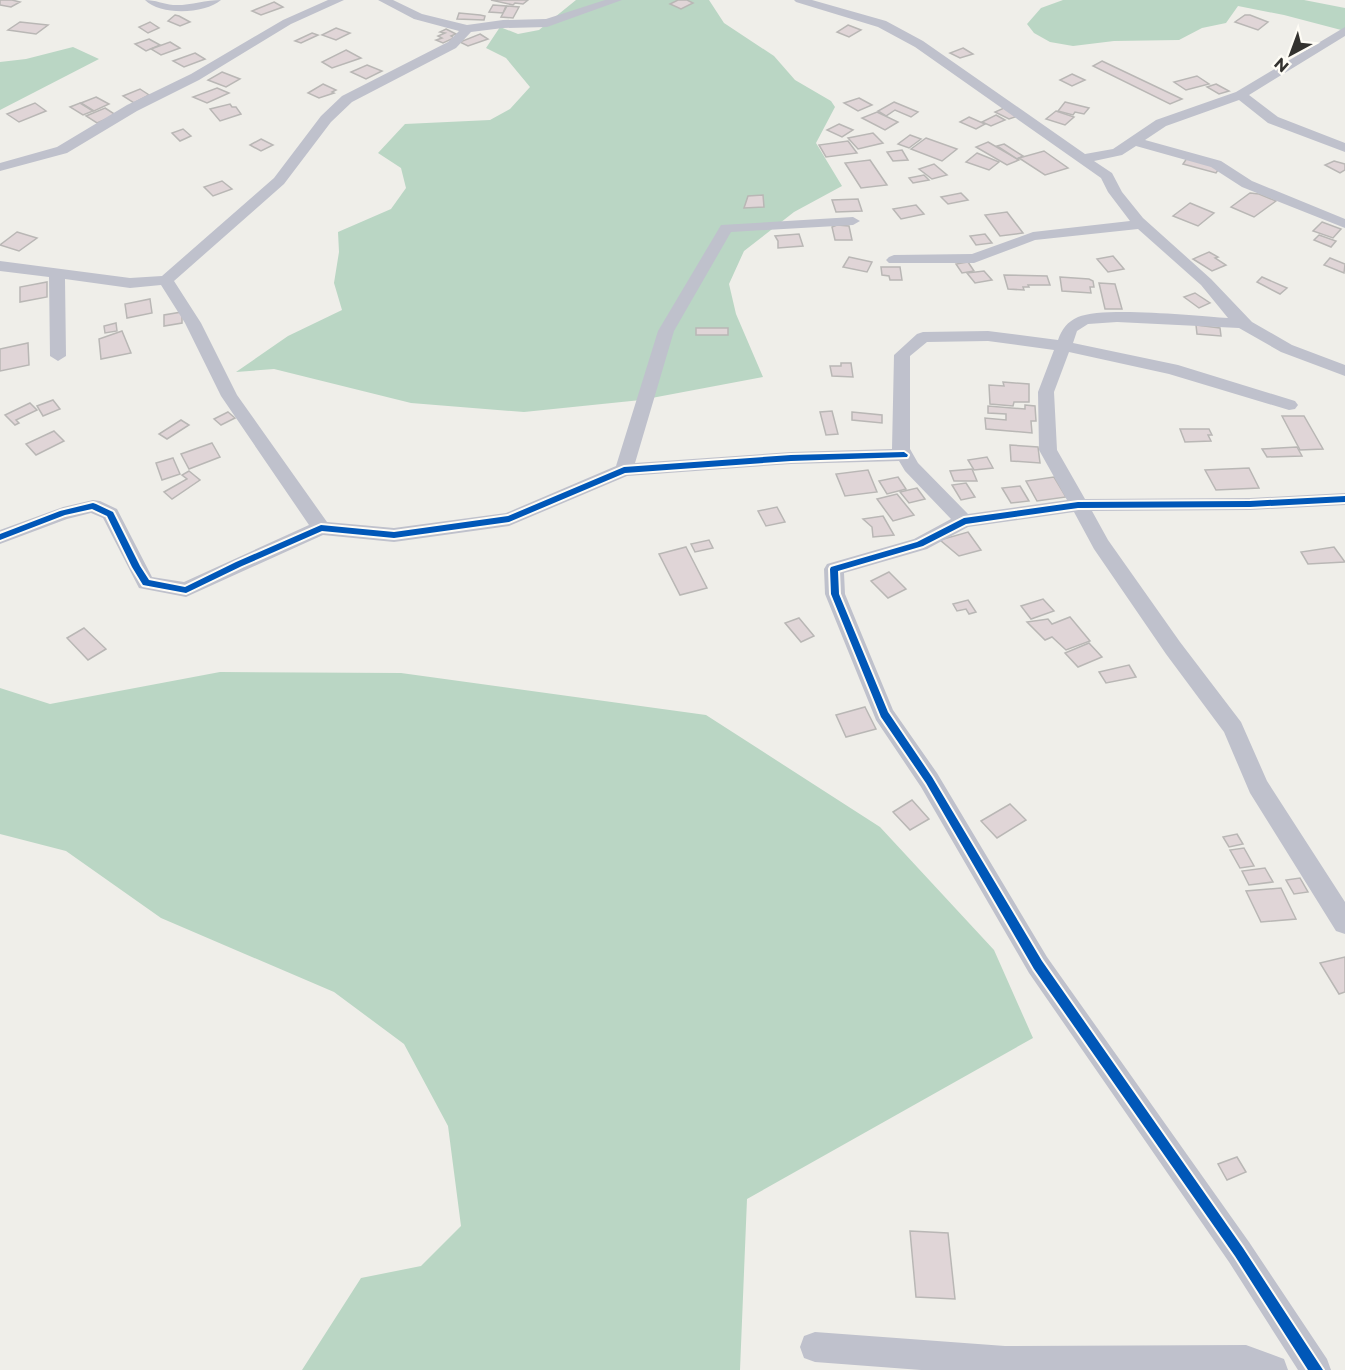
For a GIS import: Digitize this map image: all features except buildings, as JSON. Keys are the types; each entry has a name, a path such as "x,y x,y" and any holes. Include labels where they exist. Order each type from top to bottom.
{"street":[{"path":"151,0 168,9 187,8 215,0"},
{"path":"0,167 62,150 132,108 195,77 286,22 338,0"},
{"path":"384,0 418,17 466,29 503,24 547,23 616,0"},
{"path":"800,0 882,24 919,44 987,94 1049,134 1107,176 1114,192 1129,213 1207,284 1242,323 1278,345 1345,371"},
{"path":"0,266 130,283 166,280 279,182 326,120 347,99 452,45 466,29"},
{"path":"1081,159 1117,152 1161,123 1241,95 1345,31"},
{"path":"1241,95 1273,120 1345,148"},
{"path":"1134,141 1216,164 1247,184 1345,224"},
{"path":"624,470 666,331 726,228 853,221"},
{"path":"894,260 974,258 1033,236 1141,224"},
{"path":"57,273 58,356"},
{"path":"166,280 193,323 229,396 321,528"},
{"path":"1242,323 1117,317 1084,320 1070,329 1046,392 1048,450 1101,544 1173,648 1233,728 1258,786 1345,923"},
{"path":"964,521 911,467 901,449 902,355 923,336 988,336 1062,346 1172,369 1290,405"},
{"path":"0,537 63,513 93,506 110,514 146,583 186,590 321,528 394,535 509,519 624,470 791,458 904,455"},
{"path":"1316,1370 1239,1252 1038,965 929,780 884,714 835,594 834,569 920,544 964,521 1078,505 1250,504 1345,499"},
{"path":"815,1347 1005,1362 1246,1360 1273,1370"}],"green space":[{"path":"576,0 709,0 724,23 774,56 795,80 831,101 835,107 816,143 842,186 794,212 744,251 729,284 736,314 763,377 641,400 524,412 411,403 274,369 236,372 288,336 342,310 334,283 339,252 338,232 391,209 406,188 401,168 378,153 405,124 490,120 510,109 530,87 506,58 486,48 500,27 518,34 539,30"},
{"path":"1063,0 1304,0 1345,8 1345,31 1238,6 1226,23 1202,28 1179,40 1114,41 1073,46 1050,42 1034,33 1027,24 1041,8"},
{"path":"73,47 99,59 0,110 0,62 26,59"},
{"path":"220,672 401,673 706,715 880,827 994,950 1033,1038 747,1199 740,1370 302,1370 361,1278 421,1266 461,1226 448,1126 404,1044 334,992 161,918 66,851 0,834 0,688 50,704"}],"cycle path":[{"path":"0,537 63,513 93,506 110,514 146,583 186,590 321,528 394,535 509,519 624,470 791,458 904,455"},
{"path":"1316,1370 1239,1252 1038,965 929,780 884,714 835,594 834,569 920,544 964,521 1078,505 1250,504 1345,499"}]}
